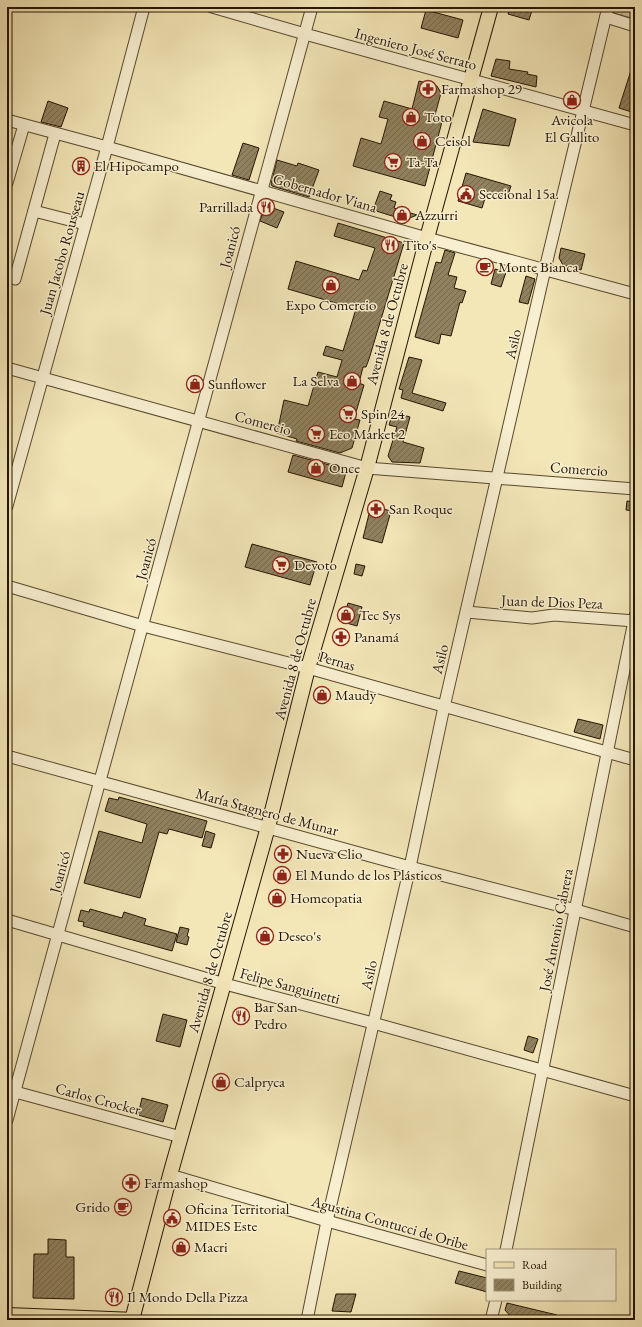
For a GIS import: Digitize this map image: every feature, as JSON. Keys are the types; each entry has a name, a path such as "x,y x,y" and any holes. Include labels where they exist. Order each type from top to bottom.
{"main road":[{"name":"Avenida 8 de Octubre","path":"132,1320 170,1175 268,827 308,668 367,468 427,238 491,7"},
{"path":"7,1315 63,1319 136,1320"}],"street":[{"name":"Juan Jacobo Rousseau","path":"7,506 85,224 108,147 144,7"},
{"name":"Ingeniero José Serrato","path":"212,7 635,125"},
{"name":"Joanicó","path":"7,1120 11,1091 58,935 101,782 312,7"},
{"path":"607,12 635,26"},
{"name":"Asilo","path":"306,1320 327,1221 410,867 444,707 545,269 607,12"},
{"name":"Gobernador Viana","path":"7,120 54,134 108,147 427,238 635,294"},
{"path":"7,183 24,125"},
{"path":"15,279 54,134"},
{"path":"34,211 85,224"},
{"name":"Comercio","path":"7,368 367,468 635,489"},
{"name":"Pernas","path":"7,586 143,626 308,668 635,760"},
{"name":"Juan de Dios Peza","path":"467,612 532,618 554,615 635,620"},
{"name":"José Antonio Cabrera","path":"506,1249 635,620"},
{"name":"María Stagnero de Munar","path":"7,756 410,867 576,910 635,927"},
{"name":"Felipe Sanguinetti","path":"7,920 225,984 373,1023 635,1096"},
{"name":"Carlos Crocker","path":"11,1091 181,1137"},
{"name":"Agustina Contucci de Oribe","path":"170,1175 327,1221 486,1265"},
{"path":"491,1320 496,1301"}],"shaded area":[{"path":"616,7 635,7 635,19 614,13"}],"building":[{"path":"510,7 533,7 529,20 508,14"},
{"path":"426,10 463,20 458,38 421,28"},
{"path":"496,59 510,61 509,69 528,72 527,74 537,76 536,87 491,76"},
{"path":"633,64 635,64 635,113 619,108"},
{"path":"419,81 437,86 441,93 435,115 443,118 425,186 353,166 361,138 381,144 388,119 379,117 384,101 412,109"},
{"path":"48,101 68,108 61,127 41,122"},
{"path":"483,109 516,119 509,146 473,142"},
{"path":"243,143 259,148 249,180 232,175"},
{"path":"277,160 297,166 298,163 319,170 309,197 272,186 271,184"},
{"path":"466,173 511,186 507,198 487,192 482,208 458,201"},
{"path":"380,191 392,195 390,200 396,202 394,208 417,215 405,220 373,210"},
{"path":"265,205 284,212 277,228 260,221"},
{"path":"338,223 404,243 369,359 366,367 363,367 359,383 364,385 354,419 360,420 352,448 340,453 296,441 297,439 277,433 284,400 308,406 318,372 337,377 342,360 323,355 326,346 343,351 356,309 288,289 296,261 359,280 363,270 367,271 375,248 334,236"},
{"path":"561,248 585,254 581,270 563,265 559,258"},
{"path":"445,250 455,253 448,275 457,277 454,288 466,291 462,303 460,302 451,336 441,334 439,344 415,337 436,262 441,263"},
{"path":"495,269 506,272 501,287 491,284"},
{"path":"526,276 535,279 528,304 519,302"},
{"path":"409,357 422,360 412,393 446,403 443,411 401,398 403,390 399,389"},
{"path":"393,412 410,417 403,442 424,448 420,463 392,462 388,456 397,427 389,425"},
{"name":"Once","path":"293,455 344,469 346,472 342,487 288,472"},
{"path":"627,501 635,502 635,511 626,510"},
{"path":"371,506 391,511 382,543 363,538"},
{"name":"Devoto","path":"252,544 317,562 310,585 245,567"},
{"path":"356,564 365,566 362,576 354,574"},
{"path":"348,603 362,607 357,626 343,622"},
{"path":"578,719 603,725 600,739 574,732"},
{"path":"119,797 207,821 202,838 169,829 167,834 159,832 140,898 84,883 99,831 142,843 147,824 105,811 109,798 118,800"},
{"path":"206,831 215,834 211,848 202,846"},
{"path":"90,909 122,918 124,912 146,919 144,925 177,934 172,951 83,926 84,922 78,921 81,910 89,912"},
{"path":"180,927 189,929 187,945 176,942"},
{"path":"163,1014 187,1020 180,1047 156,1041"},
{"path":"528,1036 538,1039 533,1053 524,1050"},
{"path":"142,1098 168,1105 163,1122 138,1115"},
{"path":"48,1239 66,1240 66,1257 74,1257 74,1299 33,1298 34,1254 48,1254"},
{"path":"459,1271 486,1278 486,1292 455,1283"},
{"path":"336,1294 356,1294 351,1312 332,1311"},
{"path":"507,1303 557,1315 556,1319 512,1318 505,1310"}],"place":[{"name":"Farmashop 29","path":"428,89"},
{"name":"Avicola El Gallito","path":"572,100"},
{"name":"Toto","path":"411,117"},
{"name":"Ceisol","path":"422,141"},
{"name":"Ta-Ta","path":"393,162"},
{"name":"El Hipocampo","path":"81,166"},
{"name":"Seccional 15a.","path":"466,194"},
{"name":"Parrillada","path":"266,207"},
{"name":"Azzurri","path":"402,215"},
{"name":"Tito's","path":"390,245"},
{"name":"Monte Bianca","path":"485,267"},
{"name":"Expo Comercio","path":"331,285"},
{"name":"La Selva","path":"352,381"},
{"name":"Sunflower","path":"195,384"},
{"name":"Spin 24","path":"348,414"},
{"name":"Eco Market 2","path":"316,434"},
{"name":"Once","path":"316,468"},
{"name":"San Roque","path":"376,509"},
{"name":"Devoto","path":"281,565"},
{"name":"Tec Sys","path":"346,615"},
{"name":"Panamá","path":"341,637"},
{"name":"Maudy","path":"322,695"},
{"name":"Nueva Clio","path":"283,854"},
{"name":"El Mundo de los Plásticos","path":"282,875"},
{"name":"Homeopatia","path":"277,898"},
{"name":"Deseo's","path":"265,936"},
{"name":"Bar San Pedro","path":"241,1016"},
{"name":"Calpryca","path":"221,1082"},
{"name":"Farmashop","path":"131,1183"},
{"name":"Grido","path":"123,1207"},
{"name":"Oficina Territorial MIDES Este","path":"172,1218"},
{"name":"Macri","path":"181,1247"},
{"name":"Il Mondo Della Pizza","path":"114,1297"}]}
